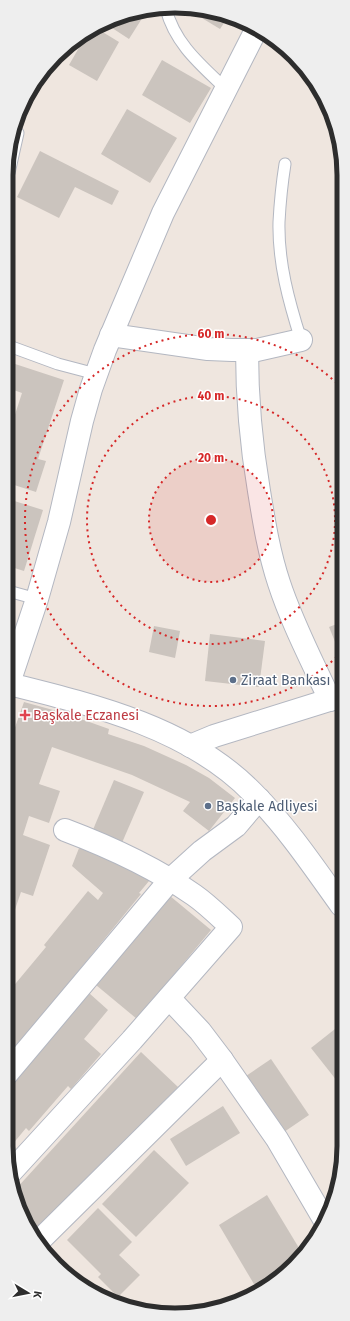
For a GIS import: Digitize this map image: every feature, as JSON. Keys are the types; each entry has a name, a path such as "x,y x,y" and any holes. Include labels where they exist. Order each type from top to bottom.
{"street":[{"path":"13,671 37,599 58,522 82,421 96,374 163,213 254,34"},
{"path":"111,336 208,349 247,350 275,347 301,340"},
{"path":"190,746 214,736 336,698 297,629 279,584 271,557 263,516 250,425 247,386 247,350"},
{"path":"13,687 67,698 128,717 206,755 229,772 259,799 279,821 337,900"},
{"path":"13,1067 170,880 202,852 236,826 259,799"},
{"path":"14,1168 169,998 231,927 211,908 170,880 107,846 65,830"},
{"path":"169,998 200,1031 222,1060 277,1139 321,1215"},
{"path":"42,1238 222,1060"}],"lane":[{"path":"167,13 175,34 185,48 226,89"},
{"path":"285,164 280,203 280,239 288,295 301,340"},
{"path":"13,347 58,364 96,374"},
{"path":"13,592 37,599"}],"building":[{"path":"195,14 225,21 220,29"},
{"path":"138,18 141,20 129,39 110,27"},
{"path":"101,31 119,42 97,81 69,65 82,42"},
{"path":"162,60 211,88 190,123 142,95"},
{"path":"127,109 177,138 150,183 101,154"},
{"path":"40,151 119,191 112,205 75,187 59,218 17,197"},
{"path":"13,363 64,380 38,459 46,461 36,492 13,485 13,421 22,393 13,390"},
{"path":"13,501 43,510 24,571 13,568"},
{"path":"337,624 337,647 329,627"},
{"path":"154,626 180,631 175,658 149,652"},
{"path":"210,634 265,641 259,687 205,681"},
{"path":"24,702 64,713 109,729 108,734 144,746 186,765 209,778 235,798 209,831 183,811 190,802 132,775 52,747 39,784 60,791 49,823 29,816 23,835 50,845 33,896 21,892 13,915 13,733"},
{"path":"114,780 144,792 121,845 92,832"},
{"path":"81,843 128,863 149,881 139,893 141,894 13,1051 13,987 46,947 44,945 88,891 98,900 103,893 72,866"},
{"path":"170,896 211,930 137,1019 96,985"},
{"path":"89,993 108,1010 84,1039 101,1054 71,1089 68,1086 29,1131 26,1128 13,1144 13,1083"},
{"path":"335,1029 337,1032 337,1081 311,1048"},
{"path":"141,1052 178,1087 36,1228 25,1208 18,1186"},
{"path":"271,1059 309,1115 284,1132 246,1076"},
{"path":"223,1106 240,1133 186,1166 170,1139"},
{"path":"154,1150 189,1183 136,1237 102,1204"},
{"path":"267,1195 300,1250 274,1275 255,1286 219,1225"},
{"path":"98,1208 132,1242 119,1255 140,1275 118,1297 98,1277 101,1274 67,1240"}],"place":[{"name":"Ziraat Bankası","path":"233,680"},
{"name":"Başkale Eczanesi","path":"25,715"},
{"name":"Başkale Adliyesi","path":"208,806"}]}
